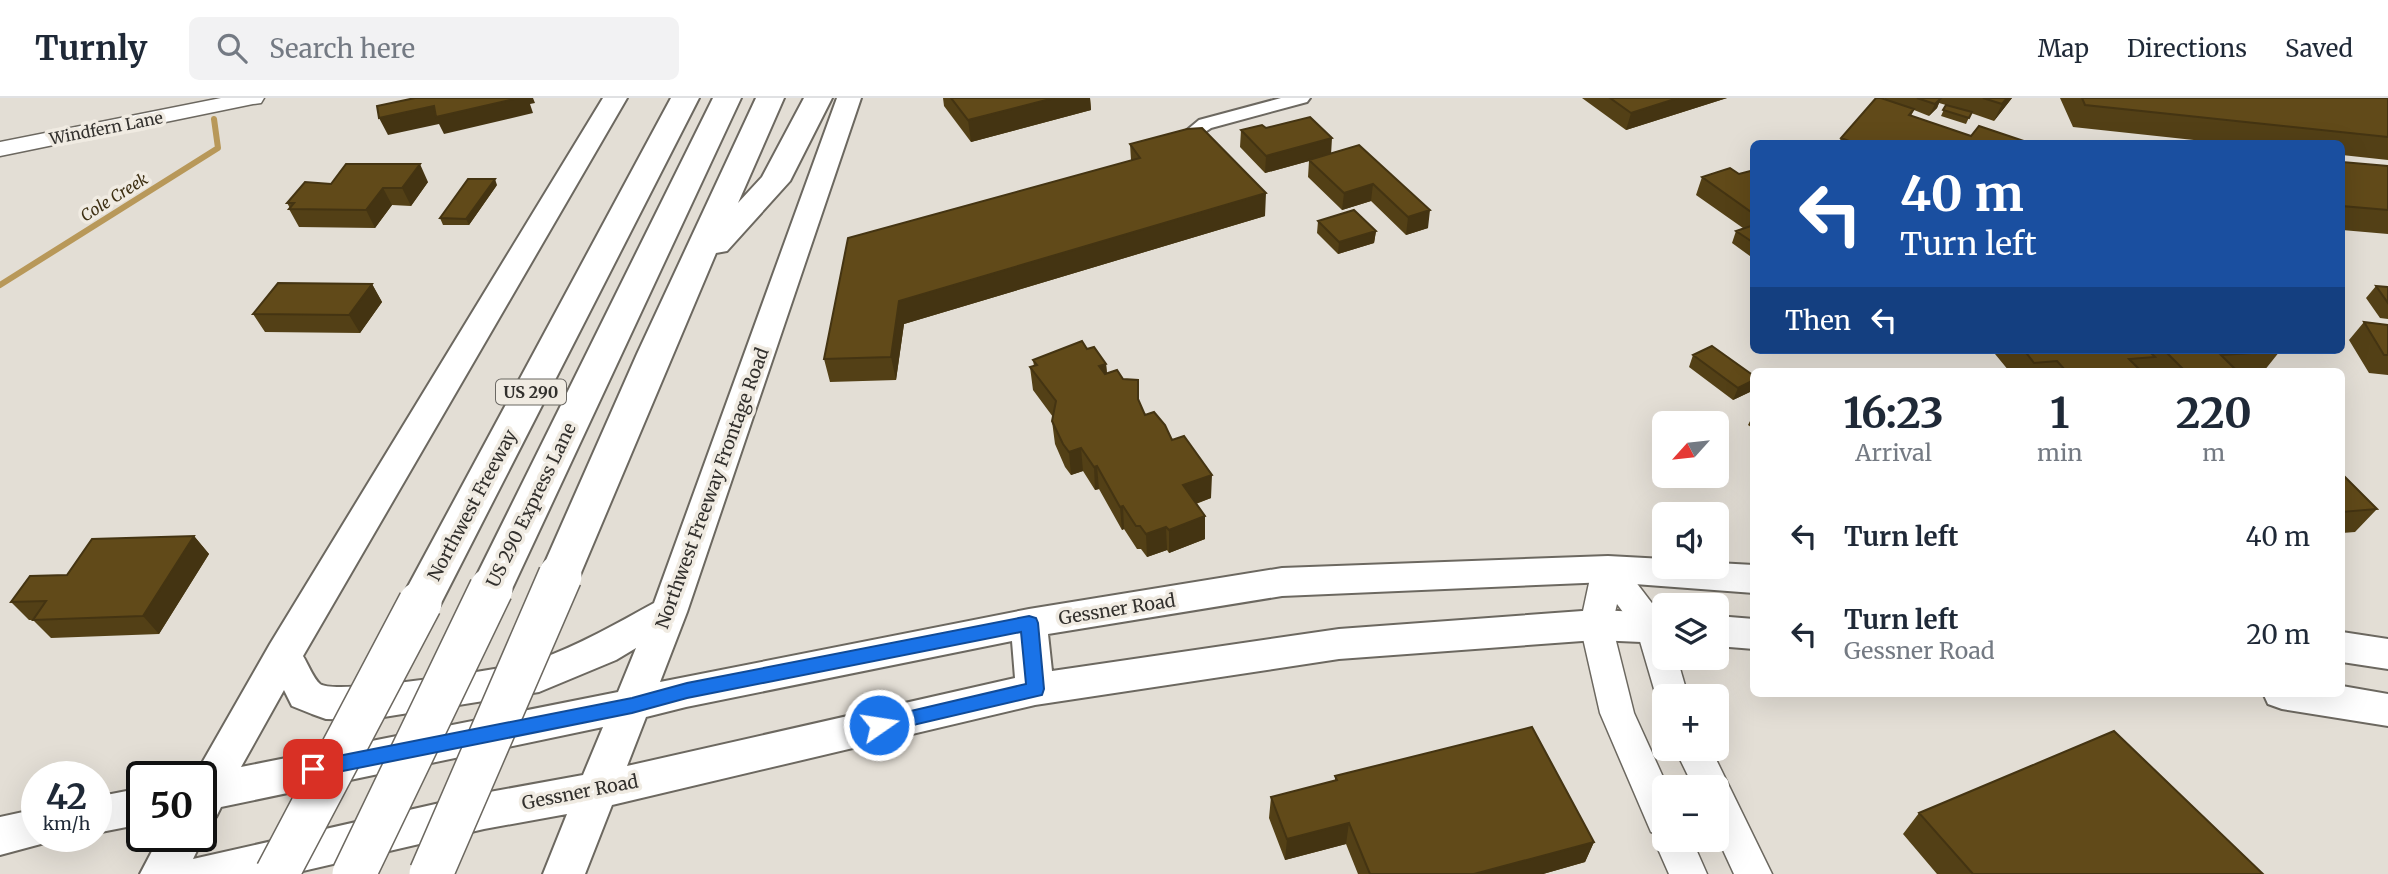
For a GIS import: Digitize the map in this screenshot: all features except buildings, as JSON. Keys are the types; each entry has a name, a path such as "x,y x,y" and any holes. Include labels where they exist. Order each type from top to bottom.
{"highway":[{"name":"Northwest Freeway","path":"277,874 685,98"},
{"name":"US 290 Express Lane","path":"354,874 727,98"},
{"path":"431,874 654,354 770,98"},
{"path":"695,266 775,181 818,98"}],"main road":[{"path":"217,772 283,655 615,98"},
{"name":"Northwest Freeway Frontage Road","path":"564,874 669,612 849,98"},
{"name":"Gessner Road","path":"217,793 687,691 1029,623 1282,582 1608,569 1750,579"},
{"path":"283,655 306,695 326,703 365,704 539,676 603,649 669,612"},
{"path":"1029,623 1035,689"},
{"name":"Gessner Road","path":"204,874 484,811 596,791 1035,689 1339,644 1597,625 1652,627"},
{"path":"1729,632 1750,634"},
{"path":"2345,647 2388,654"},
{"path":"2307,697 2388,710"},
{"path":"0,836 21,831"},
{"path":"161,874 174,852"}],"street":[{"name":"Windfern Lane","path":"0,149 253,98"},
{"path":"1196,130 1205,124 1301,98"},
{"path":"1608,569 1597,625 1617,713 1652,793"},
{"path":"1608,569 1652,620"},
{"path":"1729,823 1753,874"},
{"path":"1678,852 1688,874"}],"waterway":[{"name":"Cole Creek","path":"0,285 218,148 214,119"}],"route":[{"path":"313,769 1029,623 1035,689 879,725"}]}
